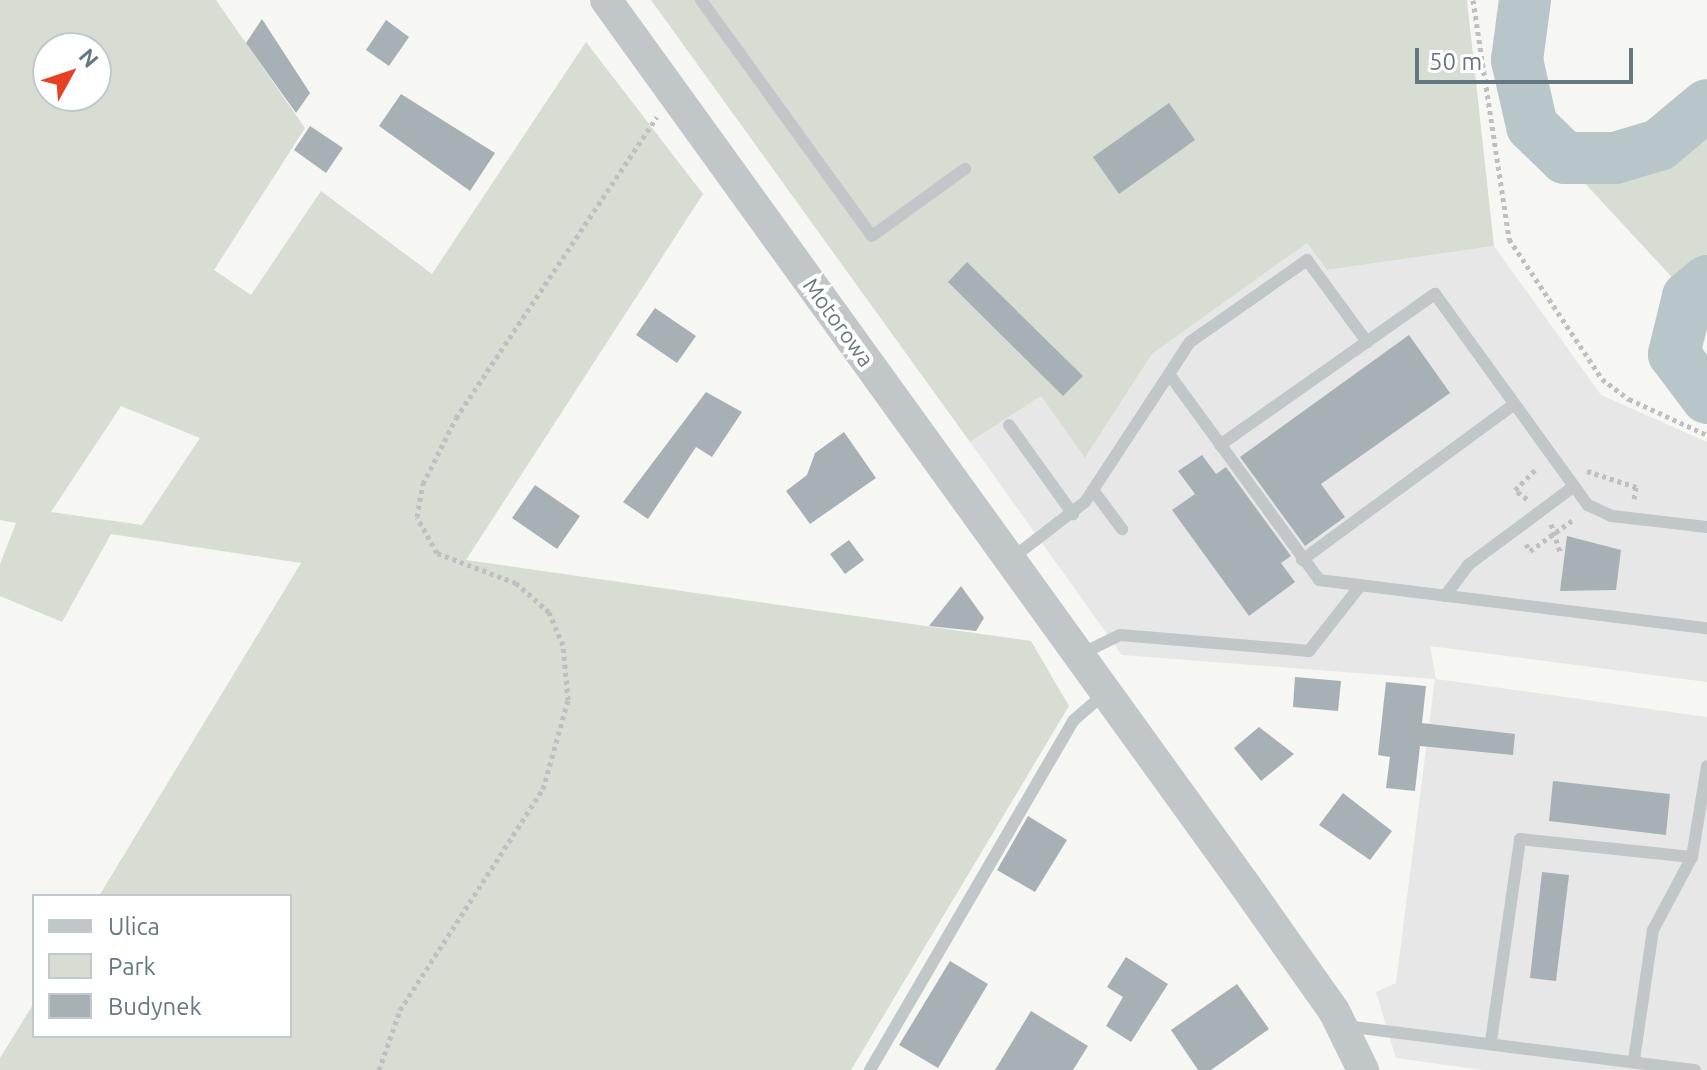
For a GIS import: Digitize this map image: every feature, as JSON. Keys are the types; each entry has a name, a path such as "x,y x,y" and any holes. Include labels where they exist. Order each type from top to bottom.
{"street":[{"name":"Motorowa","path":"606,0 1107,691 1342,1026 1363,1070"}],"lane":[{"path":"701,0 872,236 965,169"},
{"path":"1011,559 1073,514 1093,490 1190,342 1307,260 1367,342"},
{"path":"1220,445 1435,294 1573,487 1600,513 1707,527"},
{"path":"1169,374 1319,580 1707,628"},
{"path":"1302,560 1514,404"},
{"path":"1009,425 1073,514"},
{"path":"1445,596 1468,565 1573,487"},
{"path":"1093,490 1122,529"},
{"path":"1076,649 1120,635 1309,651 1360,586"},
{"path":"870,1070 1074,720 1107,691"},
{"path":"1634,1060 1653,930 1692,857 1707,766"},
{"path":"1491,1041 1520,839 1692,857"},
{"path":"1342,1026 1491,1041 1695,1070"}],"path":[{"path":"1473,0 1509,239 1602,379 1629,399 1707,435"},
{"path":"379,1070 400,1010 543,789 568,700 563,645 549,612 516,583 437,553 417,517 423,484 456,418 673,93"},
{"path":"1531,503 1515,490 1535,469 1549,466"},
{"path":"1545,518 1560,538 1560,552"}],"shaded area":[{"path":"1307,243 1327,270 1494,246 1601,395 1707,442 1707,682 1430,646 1436,679 1707,717 1707,1070 1483,1070 1396,1058 1376,992 1396,983 1435,679 1122,655 970,442 1041,396 1086,457 1152,354"}],"green space":[{"path":"0,0 216,0 305,128 214,270 251,295 321,191 432,274 586,42 703,194 466,560 1031,641 1069,706 851,1070 0,1070 0,1058 32,1006 32,1038 292,1038 292,894 100,894 301,563 111,534 62,622 0,596 0,564 16,523 0,520","holes":["121,406 200,438 142,525 51,512"]},
{"path":"651,0 1467,0 1494,246 1327,270 1307,243 1152,354 1085,458 1041,396 970,442"},
{"path":"1707,127 1707,268 1686,276 1681,287 1581,179 1678,149"}],"building":[{"path":"262,19 310,93 296,113 246,43"},
{"path":"386,20 409,37 389,66 366,50"},
{"path":"401,94 495,153 470,191 379,126"},
{"path":"1169,103 1195,140 1119,194 1093,157"},
{"path":"310,126 343,148 326,173 294,150"},
{"path":"967,262 1083,376 1063,396 948,282"},
{"path":"655,308 696,336 677,363 636,335"},
{"path":"1409,335 1450,393 1321,484 1345,517 1305,546 1240,457"},
{"path":"706,392 742,412 712,457 696,447 648,519 623,502"},
{"path":"844,432 876,478 810,524 786,491 807,475 815,453"},
{"path":"1202,455 1216,474 1226,467 1291,556 1281,563 1295,582 1249,616 1172,510 1195,494 1178,471"},
{"path":"535,485 580,516 557,549 512,518"},
{"path":"1567,536 1621,550 1616,590 1560,591"},
{"path":"849,540 864,560 845,574 830,554"},
{"path":"961,586 984,618 976,631 929,626"},
{"path":"1295,677 1341,681 1338,711 1293,707"},
{"path":"1386,682 1426,686 1422,723 1515,734 1513,755 1420,746 1415,791 1386,788 1390,757 1378,755"},
{"path":"1259,727 1294,754 1261,781 1234,748"},
{"path":"1553,781 1670,794 1666,835 1549,821"},
{"path":"1343,793 1392,831 1370,860 1319,825"},
{"path":"1028,816 1067,840 1035,892 997,870"},
{"path":"1542,872 1569,875 1556,981 1530,978"},
{"path":"1126,957 1168,984 1131,1042 1106,1026 1123,997 1107,987"},
{"path":"950,961 988,984 938,1068 899,1045"},
{"path":"1237,984 1269,1029 1211,1070 1198,1070 1171,1030"},
{"path":"1031,1011 1088,1046 1073,1070 995,1070"}],"waterway":[{"path":"1525,0 1517,60 1532,126 1565,158 1615,158 1659,145 1707,105"},
{"path":"1707,281 1688,297 1674,354 1707,398"}]}
